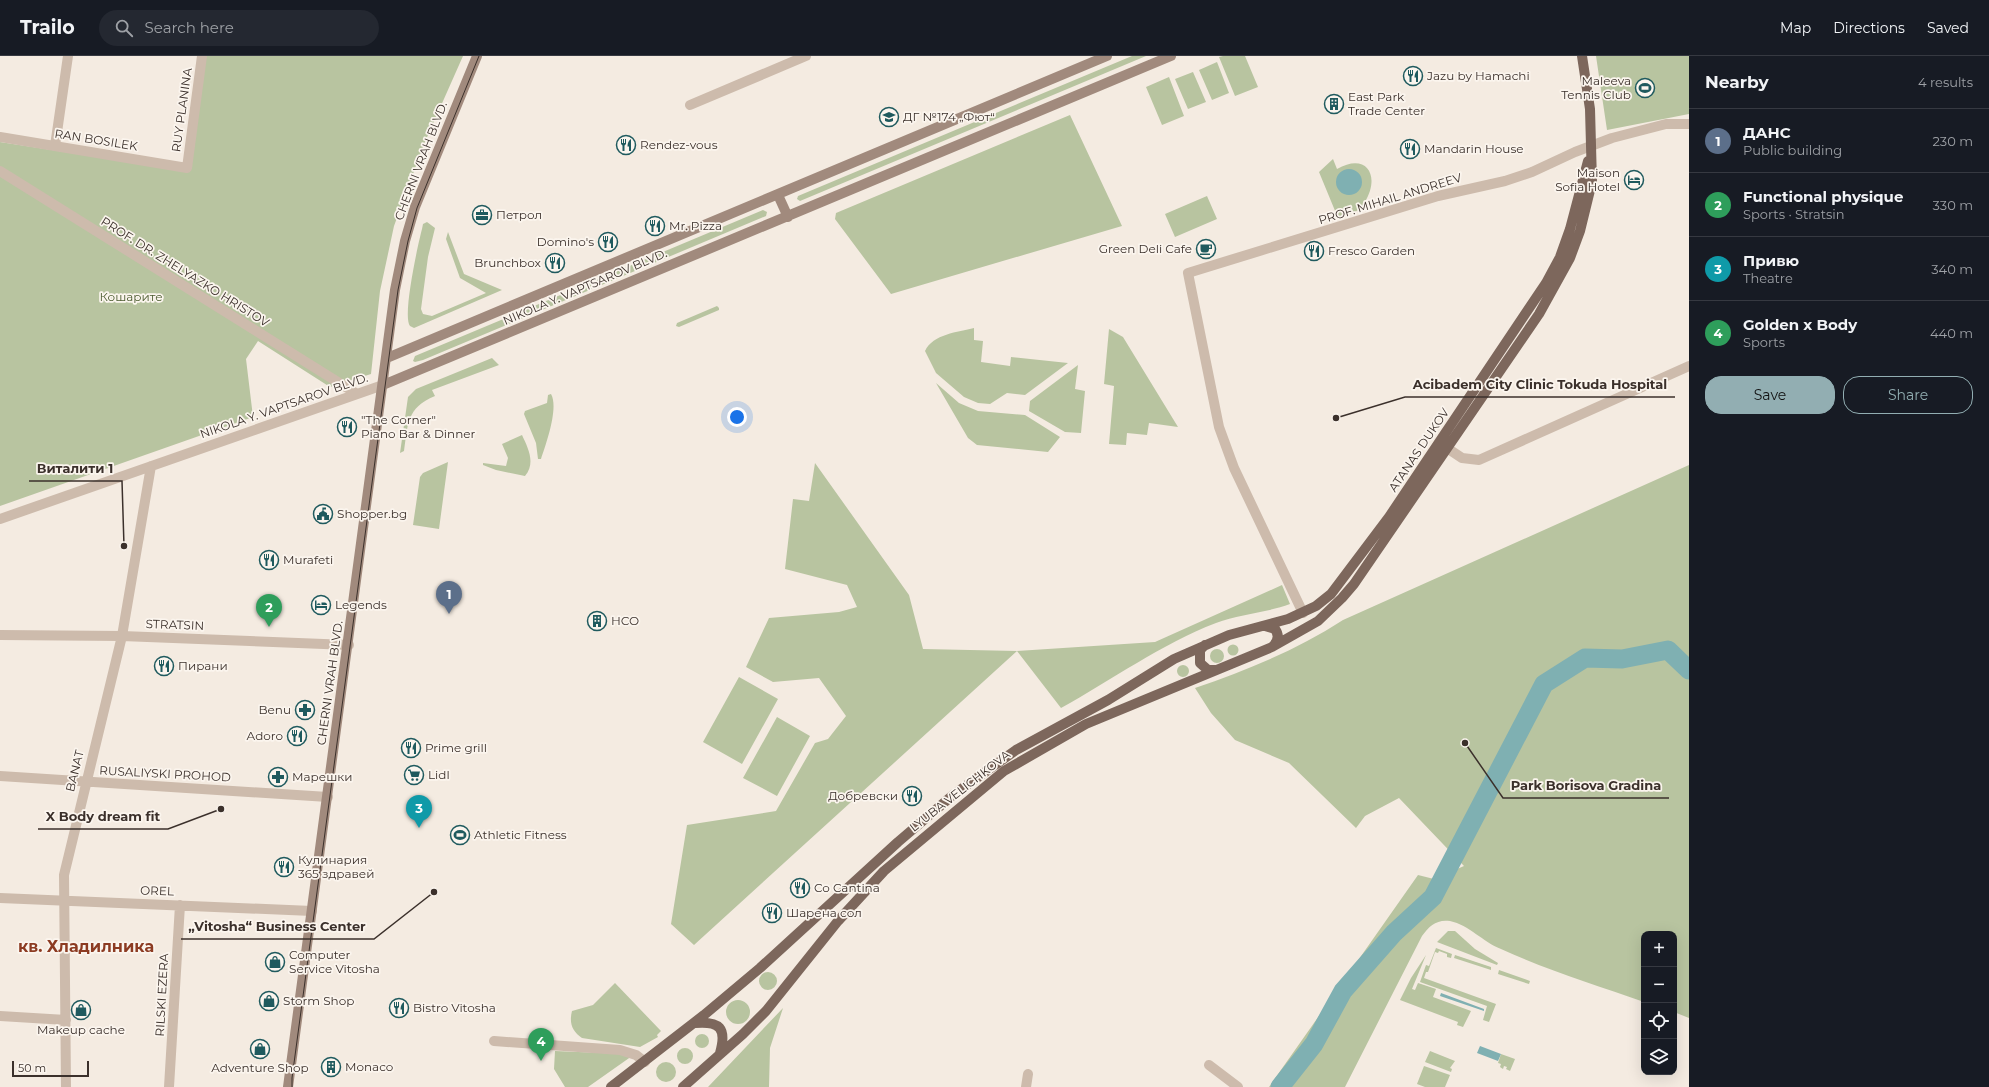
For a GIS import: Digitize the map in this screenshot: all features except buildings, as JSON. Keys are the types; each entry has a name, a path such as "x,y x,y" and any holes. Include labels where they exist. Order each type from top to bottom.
{"main road":[{"name":"CHERNI VRAH BLVD.","path":"288,1087 396,290 405,241 413,213 477,56"},
{"name":"NIKOLA Y. VAPTSAROV BLVD.","path":"387,358 1107,56"},
{"name":"NIKOLA Y. VAPTSAROV BLVD.","path":"383,385 1170,56"},
{"name":"ATANAS DUKOV","path":"1342,598 1354,584 1539,314 1564,271 1580,231 1592,182 1590,109 1582,56"},
{"name":"ATANAS DUKOV","path":"1303,613 1324,600 1338,587 1388,517 1542,290 1565,244 1591,150"},
{"path":"778,194 788,216"},
{"name":"LYUBA VELICHKOVA","path":"683,1087 693,1083 720,1053 743,1034 766,1011 838,921 884,871 933,828 1004,771 1086,724 1272,647 1318,621 1342,598"},
{"name":"LYUBA VELICHKOVA","path":"611,1087 695,1023 760,968 898,842 953,795 984,772 1038,737 1108,700 1174,659 1204,644 1303,613"},
{"path":"1264,626 1275,629 1278,634 1278,640 1272,647"},
{"path":"1204,644 1200,650 1200,663 1208,670 1216,670"},
{"path":"695,1023 710,1022 717,1025 721,1029 723,1042 720,1053"},
{"path":"618,1087 624,1078"}],"street":[{"path":"55,146 68,56"},
{"name":"RUY PLANINA","path":"187,168 202,56"},
{"path":"690,105 806,56"},
{"name":"PROF. MIHAIL ANDREEV","path":"1303,613 1234,468 1220,427 1188,273 1438,196 1505,181 1666,124 1689,124"},
{"name":"RAN BOSILEK","path":"0,137 187,168"},
{"name":"PROF. DR. ZHELYAZKO HRISTOV","path":"0,171 357,394"},
{"path":"1447,448 1462,458 1479,460 1689,366"},
{"name":"NIKOLA Y. VAPTSAROV BLVD.","path":"0,519 383,385"},
{"name":"BANAT","path":"66,1087 64,875 122,636 152,466"},
{"name":"STRATSIN","path":"0,635 122,636 349,644"},
{"name":"RUSALIYSKI PROHOD","path":"0,776 86,783 328,797"},
{"name":"OREL","path":"0,898 312,910"},
{"name":"RILSKI EZERA","path":"170,1087 180,904"},
{"path":"0,1016 66,1020"},
{"path":"494,1041 620,1050 636,1055 645,1062"},
{"path":"1209,1065 1238,1087"},
{"path":"1026,1087 1028,1074"}],"green space":[{"name":"Кошарите","path":"206,56 463,56 424,144 394,226 380,291 371,374 330,387 258,341 246,359 253,417 0,506 0,142 188,171"},
{"path":"1132,56 1146,56 800,201 797,199 798,196"},
{"path":"1245,56 1258,87 1235,96 1219,57"},
{"name":"Maleeva Tennis Club","path":"1596,56 1689,56 1689,114 1607,130"},
{"path":"1217,62 1229,93 1212,100 1199,70"},
{"path":"1193,72 1206,102 1188,109 1175,79"},
{"path":"1169,77 1184,116 1162,125 1146,87"},
{"path":"1070,115 1122,226 891,294 835,219 836,213"},
{"path":"1333,159 1337,169 1347,164 1356,163 1363,165 1368,169 1371,175 1370,192 1365,202 1367,207 1338,218 1319,172"},
{"path":"1207,196 1217,219 1175,237 1165,214"},
{"path":"763,210 767,212 766,216 423,360 413,361 415,356"},
{"path":"427,222 435,228 428,257 421,309 423,314 432,316 486,293 460,278 446,239 448,232 464,274 502,290 414,328 410,326 408,320 409,295 423,224"},
{"path":"717,306 719,310 679,327 676,326 677,323"},
{"path":"974,328 974,340 983,341 981,362 1010,366 1011,357 1068,363 1025,395 1007,393 990,404 978,403 964,397 936,373 925,351 929,345 940,337"},
{"path":"1109,329 1123,337 1178,427 1149,423 1147,435 1127,433 1126,445 1109,444 1114,386 1104,384"},
{"path":"492,358 499,365 432,390 435,396 418,406 410,418 406,433 404,451 400,453 408,397 416,389"},
{"path":"1078,365 1075,389 1085,391 1081,433 1065,432 1029,411 1030,401"},
{"path":"936,383 959,403 978,411 1025,415 1060,437 1048,452 977,445 968,438"},
{"path":"551,394 554,408 553,417 541,459 538,459 536,443 524,414 525,411 547,403 548,395"},
{"path":"522,435 530,456 530,466 525,476 496,470 483,465 483,463 506,466 508,458 502,444"},
{"path":"448,462 439,529 413,525 420,477 423,473"},
{"path":"815,463 909,595 923,649 1017,651 694,945 671,924 687,825 776,811 815,743 828,739 846,716 819,678 773,682 746,667 769,618 839,612 857,607 847,585 785,569 793,499 809,501"},
{"path":"1689,465 1689,1018 1677,1013 1677,931 1641,931 1641,1001 1518,957 1494,946 1457,923 1441,921 1431,926 1422,936 1345,1087 1269,1087 1418,875 1434,879 1464,866 1399,798 1365,816 1356,828 1289,763 1235,740 1211,713 1195,688 1234,674 1290,650 1343,620"},
{"path":"1282,585 1290,604 1272,610 1225,620 1176,641 1061,708 1017,651 1155,642"},
{"path":"1233,644 1237,646 1239,650 1237,654 1233,656 1229,654 1227,650 1229,646"},
{"path":"1214,649 1220,649 1224,653 1224,659 1220,663 1214,663 1210,659 1210,653"},
{"path":"1181,665 1185,665 1189,671 1185,677 1181,677 1177,673 1177,669"},
{"path":"739,677 778,699 742,764 703,742"},
{"path":"777,717 810,736 777,796 743,778"},
{"path":"1448,931 1455,931 1475,949 1498,963 1497,965 1437,942"},
{"path":"1436,948 1452,954 1451,958 1447,957 1447,954 1439,951 1438,953 1435,952 1428,972 1426,972 1424,978 1496,1004 1489,1022 1483,1020 1487,1006 1420,982 1426,965 1429,966"},
{"path":"1426,955 1412,989 1415,990 1418,983 1436,989 1433,997 1471,1011 1463,1027 1457,1025 1458,1022 1400,1000 1411,978"},
{"path":"1455,955 1491,967 1491,970 1454,958"},
{"path":"1499,970 1530,981 1529,984 1498,974"},
{"path":"768,972 774,975 777,981 774,987 768,990 762,987 759,981 762,975"},
{"path":"615,983 661,1031 657,1035 658,1037 640,1047 582,1038 576,1033 571,1023 572,1011 593,1005"},
{"path":"738,1000 746,1004 750,1012 746,1020 738,1024 730,1020 726,1012 730,1004"},
{"path":"783,1008 770,1048 769,1087 708,1087"},
{"path":"702,1034 707,1036 709,1041 707,1046 702,1048 697,1046 695,1041 697,1036"},
{"path":"685,1048 691,1050 693,1056 691,1062 685,1064 679,1062 677,1056 679,1050"},
{"path":"555,1051 625,1054 632,1056 588,1087 565,1087 554,1069"},
{"path":"1430,1051 1455,1061 1450,1068 1452,1069 1451,1072 1425,1062"},
{"path":"1501,1054 1515,1059 1510,1071 1506,1069 1507,1067 1504,1066 1503,1069 1500,1067 1501,1064 1498,1063"},
{"path":"666,1062 673,1065 676,1072 673,1079 666,1082 659,1079 656,1072 659,1065"},
{"path":"1424,1066 1450,1075 1445,1087 1425,1087 1417,1084"}],"water":[{"path":"1349,169 1358,173 1362,182 1358,191 1349,195 1340,191 1336,182 1340,173"},
{"path":"1441,993 1484,1009 1484,1011 1440,996"},
{"path":"1480,1046 1501,1054 1498,1061 1477,1053"}],"waterway":[{"path":"1280,1087 1314,1044 1343,991 1394,933 1433,897 1544,684 1585,658 1622,659 1668,650 1689,670"}],"tram line":[{"path":"292,1087 398,290 408,241 417,208 479,56"}],"place":[{"name":"Jazu by Hamachi","path":"1413,76"},
{"name":"Maleeva Tennis Club","path":"1645,88"},
{"name":"East Park Trade Center","path":"1334,104"},
{"name":"ДГ №174 „Фют“","path":"889,117"},
{"name":"Rendez-vous","path":"626,145"},
{"name":"Mandarin House","path":"1410,149"},
{"name":"Maison Sofia Hotel","path":"1634,180"},
{"name":"Петрол","path":"482,215"},
{"name":"Mr. Pizza","path":"655,226"},
{"name":"Domino's","path":"608,242"},
{"name":"Green Deli Cafe","path":"1206,249"},
{"name":"Fresco Garden","path":"1314,251"},
{"name":"Brunchbox","path":"555,263"},
{"name":"Acibadem City Clinic Tokuda Hospital","path":"1336,418"},
{"name":"\"The Corner\" Piano Bar & Dinner","path":"347,427"},
{"name":"Shopper.bg","path":"323,514"},
{"name":"Виталити 1","path":"124,546"},
{"name":"Murafeti","path":"269,560"},
{"name":"Legends","path":"321,605"},
{"name":"ДАНС","path":"449,614"},
{"name":"НСО","path":"597,621"},
{"name":"Functional physique","path":"269,627"},
{"name":"Пирани","path":"164,666"},
{"name":"Benu","path":"305,710"},
{"name":"Adoro","path":"297,736"},
{"name":"Park Borisova Gradina","path":"1465,743"},
{"name":"Prime grill","path":"411,748"},
{"name":"Lidl","path":"414,775"},
{"name":"Марешки","path":"278,777"},
{"name":"Добревски","path":"912,796"},
{"name":"X Body dream fit","path":"221,809"},
{"name":"Привю","path":"419,828"},
{"name":"Athletic Fitness","path":"460,835"},
{"name":"Кулинария 365 здравей","path":"284,867"},
{"name":"Co Cantina","path":"800,888"},
{"name":"„Vitosha“ Business Center","path":"434,892"},
{"name":"Шарена сол","path":"772,913"},
{"name":"Computer Service Vitosha","path":"275,962"},
{"name":"Storm Shop","path":"269,1001"},
{"name":"Bistro Vitosha","path":"399,1008"},
{"name":"Makeup cache","path":"81,1010"},
{"name":"Adventure Shop","path":"260,1049"},
{"name":"Golden x Body","path":"541,1061"},
{"name":"Monaco","path":"331,1067"}],"district":[{"name":"кв. Хладилника","path":"86,946"}]}
